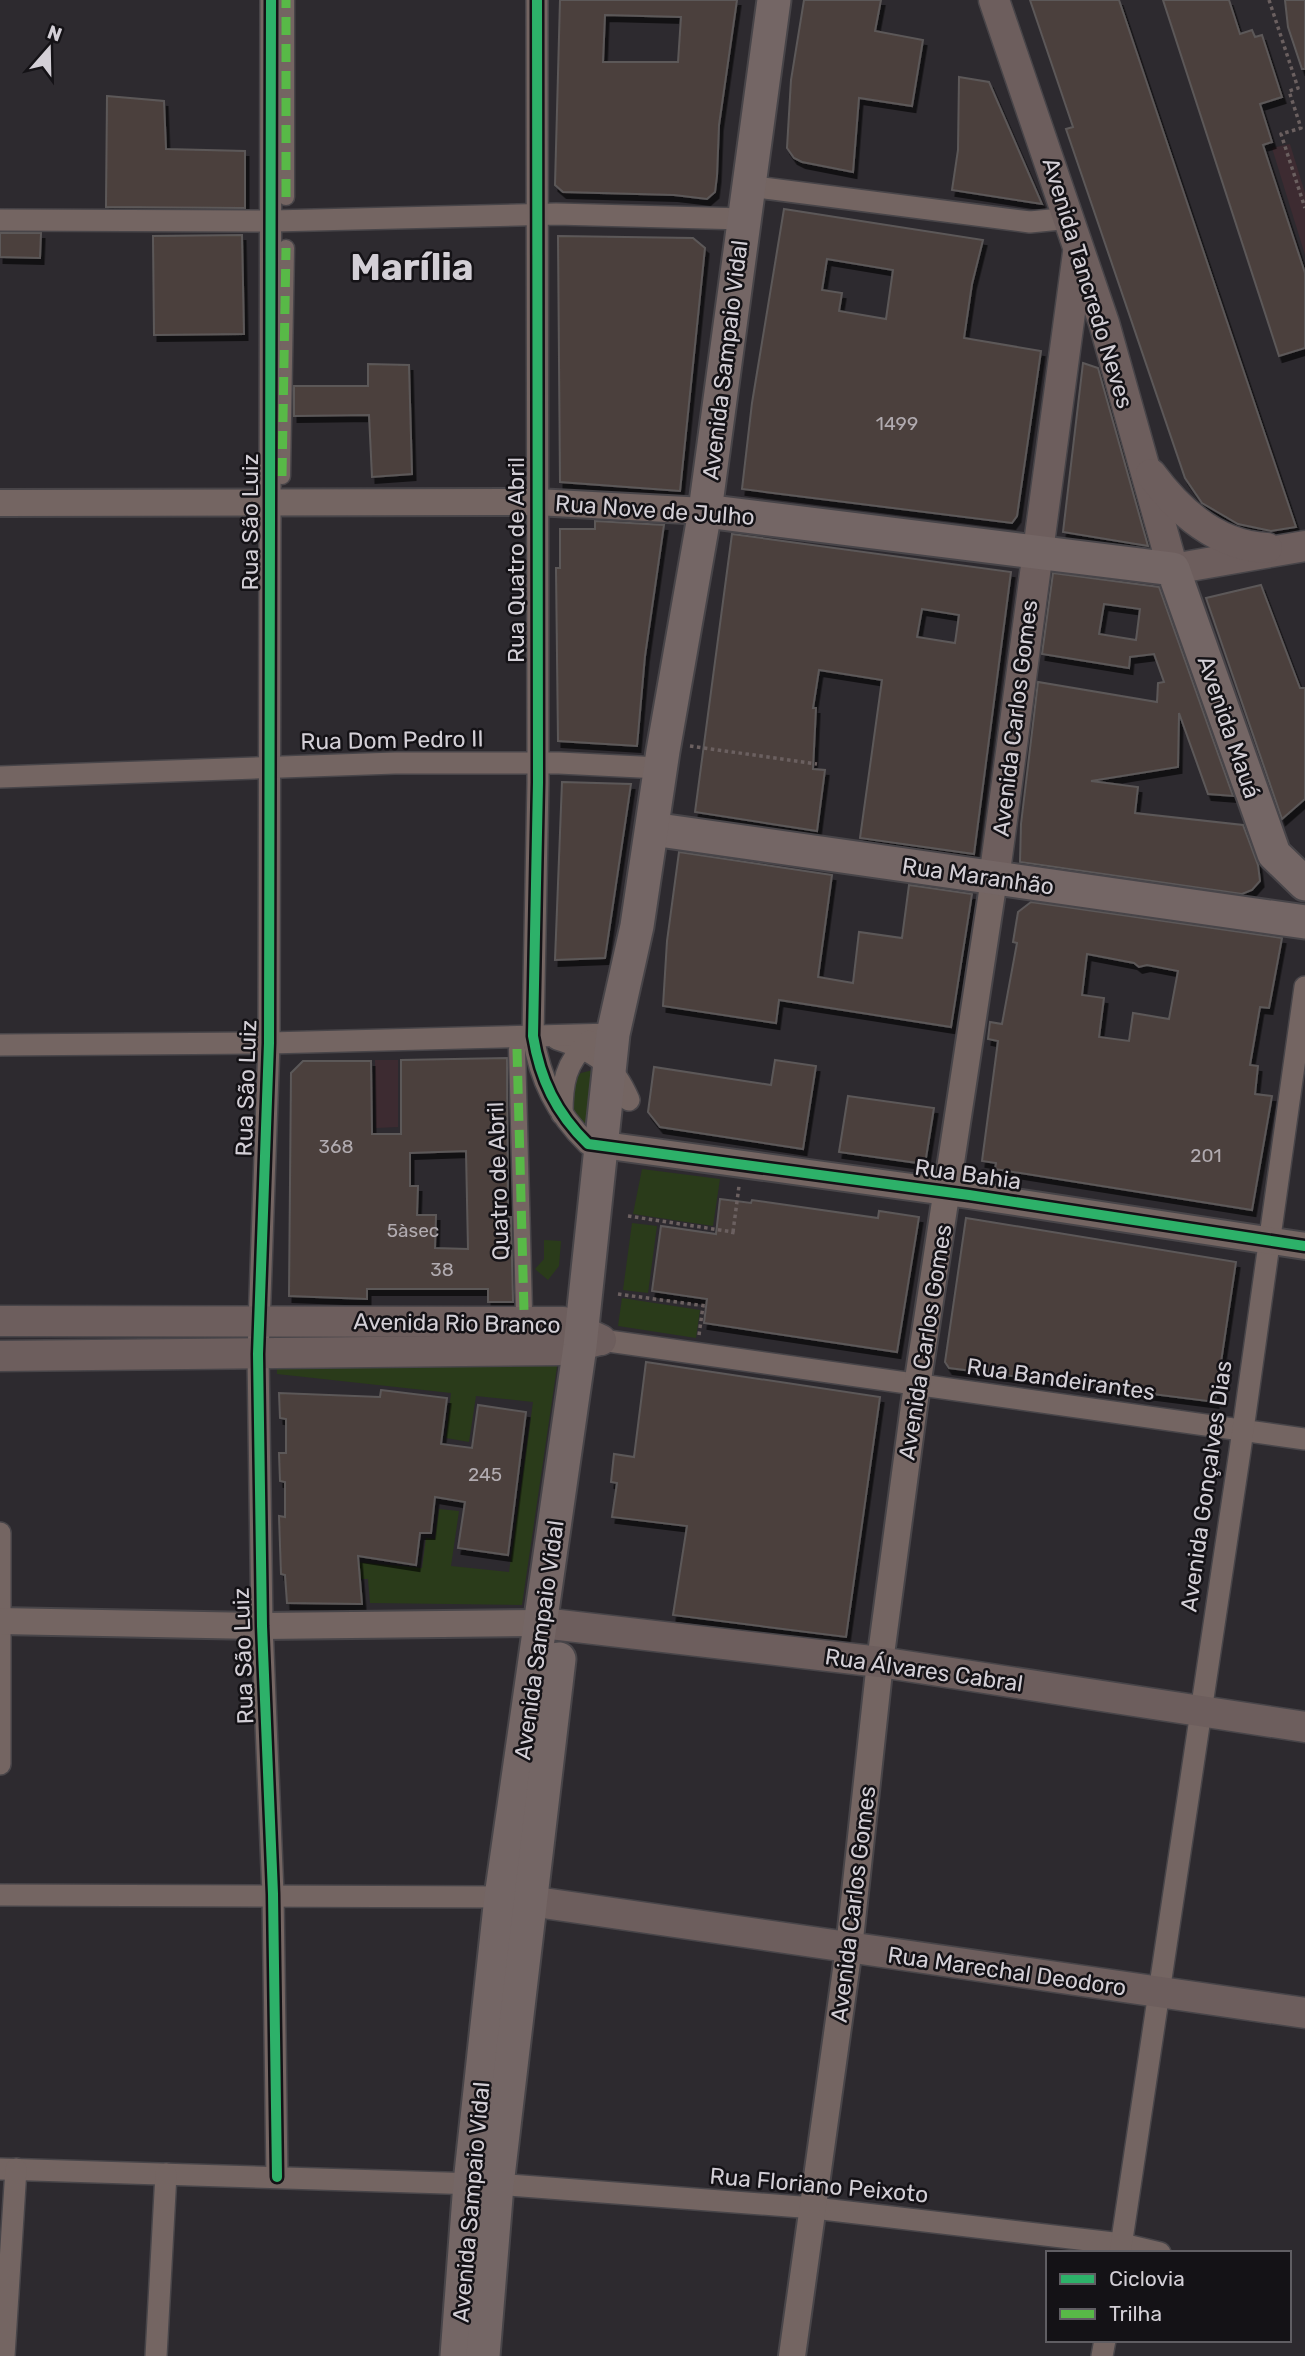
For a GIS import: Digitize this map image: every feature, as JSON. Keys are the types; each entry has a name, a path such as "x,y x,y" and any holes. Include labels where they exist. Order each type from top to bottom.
{"main road":[{"name":"Avenida Sampaio Vidal","path":"457,2356 484,2184 515,1898 553,1623 613,1146 607,1044 638,926 660,768 705,511 774,0"},
{"name":"Avenida Tancredo Neves","path":"994,0 1075,232 1173,569"},
{"name":"Avenida Carlos Gomes","path":"994,879 1063,357 1075,232"},
{"path":"1063,357 1077,341 1093,344 1121,384"},
{"path":"1142,460 1168,495 1208,530 1245,545 1298,548"},
{"name":"Rua Nove de Julho","path":"705,511 1173,569 1298,548"},
{"name":"Avenida Mauá","path":"1173,569 1274,854 1302,887"},
{"name":"Rua Maranhão","path":"652,829 1305,922"},
{"path":"1236,912 1248,909 1265,898 1273,878 1274,854"},
{"name":"Avenida Sampaio Vidal","path":"613,1146 629,1100 639,996 638,926"},
{"name":"Avenida Rio Branco","path":"0,1321 562,1322 587,1338"},
{"name":"Avenida Rio Branco","path":"0,1356 560,1350 587,1338"},
{"name":"Rua Álvares Cabral","path":"553,1623 880,1662 1305,1727"},
{"name":"Rua Marechal Deodoro","path":"515,1898 1305,2013"},
{"name":"Avenida Sampaio Vidal","path":"483,2356 484,2184"}],"street":[{"name":"Rua São Luiz","path":"271,0 273,221 269,1043 258,1354 262,1626 273,1894 276,2177"},
{"path":"286,0 286,197"},
{"name":"Rua Quatro de Abril","path":"537,0 538,763 532,1040 545,1086 562,1114 588,1144 613,1146"},
{"path":"748,186 1030,222 1075,232"},
{"path":"0,220 273,221 536,215 744,219"},
{"path":"282,476 286,248"},
{"name":"Rua Nove de Julho","path":"0,503 536,502 705,511"},
{"name":"Rua Dom Pedro II","path":"0,777 395,763 538,763 660,768"},
{"name":"Avenida Carlos Gomes","path":"792,2356 849,1948 880,1662 917,1386 994,879"},
{"name":"Avenida Gonçalves Dias","path":"1121,2248 1305,987"},
{"path":"532,1040 581,1048 607,1044"},
{"path":"0,1045 532,1040 607,1044"},
{"name":"Quatro de Abril","path":"524,1311 532,1040"},
{"path":"562,1114 564,1077 573,1057 581,1048 607,1044"},
{"path":"607,1044 629,1100"},
{"name":"Rua Bahia","path":"613,1146 948,1192 1305,1246"},
{"name":"Rua Bandeirantes","path":"587,1338 1305,1439"},
{"path":"0,1533 0,1763"},
{"path":"0,1621 262,1626 553,1623"},
{"path":"0,1895 273,1894 515,1898"},
{"path":"4,2356 8,2169"},
{"name":"Rua Floriano Peixoto","path":"8,2169 484,2184 814,2208 1144,2251"},
{"path":"156,2356 166,2174"}],"path":[{"path":"1269,0 1298,88 1289,91 1301,128 1281,134 1305,208"},
{"path":"684,745 817,764"},
{"path":"628,1216 732,1234 740,1180"},
{"path":"618,1294 705,1306 698,1342"}],"shaded area":[{"path":"1290,144 1305,193 1305,255 1272,148"},
{"path":"375,1060 398,1060 398,1127 376,1128"}],"green space":[{"path":"593,1070 588,1127 572,1109 571,1082 581,1073"},
{"path":"642,1169 720,1179 713,1226 633,1214"},
{"path":"632,1223 657,1226 648,1293 623,1290"},
{"path":"544,1240 561,1241 559,1266 548,1280 535,1269 544,1259"},
{"path":"622,1298 700,1310 696,1338 618,1326"},
{"path":"558,1360 522,1605 370,1603 368,1579 356,1579 355,1562 422,1568 426,1538 435,1539 439,1509 459,1511 451,1566 509,1572 533,1402 476,1396 469,1442 446,1438 451,1393 277,1374 277,1368"}],"building":[{"path":"560,0 737,0 719,125 715,192 707,199 674,195 563,192 555,185","holes":["605,15 681,17 678,62 603,62"]},
{"path":"804,0 881,0 875,31 923,40 912,106 859,98 853,172 802,162 794,158 787,148 791,80"},
{"path":"1030,0 1119,0 1296,527 1271,531 1238,524 1202,503 1185,478 1066,129 1073,127"},
{"path":"1163,0 1229,0 1240,34 1252,30 1255,37 1262,35 1282,97 1260,104 1272,142 1263,145 1305,273 1305,348 1279,356"},
{"path":"1285,0 1305,0 1305,69 1302,69 1288,27"},
{"path":"959,77 989,82 1042,204 952,190 958,150"},
{"path":"107,96 164,101 166,149 245,151 245,208 106,207"},
{"path":"784,209 983,240 972,284 964,338 1041,351 1017,516 1012,523 742,489 752,403","holes":["827,259 893,270 886,319 839,311 842,293 822,290"]},
{"path":"0,233 41,233 40,258 0,257"},
{"path":"242,235 244,334 154,335 153,236"},
{"path":"558,236 693,238 705,248 680,491 560,482"},
{"path":"1083,363 1098,368 1148,546 1063,532"},
{"path":"368,364 409,365 412,474 372,477 369,415 294,416 294,386 368,386"},
{"path":"595,521 664,525 645,656 637,746 558,741 556,568 560,568 560,529 595,529"},
{"path":"732,534 1011,572 974,854 860,838 882,680 819,670 813,708 816,708 813,769 825,770 817,831 695,812","holes":["922,609 959,615 955,643 917,637"]},
{"path":"1053,573 1159,587 1233,796 1208,794 1179,713 1178,767 1091,781 1138,787 1135,813 1243,825 1258,865 1260,881 1252,890 1242,894 1020,862 1021,824 1038,682 1157,702 1158,683 1164,682 1154,654 1130,657 1129,668 1042,654","holes":["1104,604 1140,609 1136,640 1099,634"]},
{"path":"1261,585 1300,688 1305,688 1305,799 1282,819 1206,598"},
{"path":"562,782 631,784 605,958 555,960"},
{"path":"679,852 832,875 818,977 853,983 859,932 902,938 909,885 972,894 951,1027 779,1000 776,1023 663,1006 667,941"},
{"path":"1031,902 1282,938 1269,1008 1260,1007 1250,1065 1258,1066 1255,1094 1272,1096 1252,1210 995,1169 996,1163 982,1161 998,1041 988,1039 990,1022 1002,1024 1017,943 1013,942 1018,912","holes":["1087,954 1134,963 1139,967 1147,965 1178,971 1169,1019 1133,1013 1129,1041 1099,1037 1104,998 1082,995"]},
{"path":"507,1058 508,1217 511,1217 513,1302 488,1302 488,1289 367,1289 367,1299 289,1296 291,1073 303,1061 371,1061 372,1134 401,1134 401,1060","holes":["466,1151 468,1249 435,1248 436,1215 417,1215 418,1186 410,1186 410,1153"]},
{"path":"775,1060 816,1066 803,1149 660,1127 648,1112 654,1067 771,1085"},
{"path":"848,1096 934,1108 925,1164 839,1152"},
{"path":"720,1199 751,1203 752,1200 878,1218 879,1211 919,1217 897,1352 704,1323 707,1299 652,1291 661,1226 716,1234"},
{"path":"966,1218 1236,1262 1215,1402 949,1368 945,1362"},
{"path":"646,1362 880,1397 846,1637 673,1615 687,1526 612,1517 617,1483 611,1482 614,1454 634,1457"},
{"path":"381,1390 447,1398 441,1444 472,1448 478,1405 526,1412 508,1555 458,1548 465,1502 435,1497 431,1533 420,1533 416,1565 358,1556 362,1604 287,1603 285,1575 281,1574 279,1516 285,1517 285,1482 280,1481 279,1453 286,1453 286,1419 280,1418 279,1393 380,1397"}],"marked path":[{"path":"286,0 286,197"},
{"path":"282,476 286,248"},
{"path":"517,1049 524,1311"}],"cycle path":[{"path":"271,0 269,1043 258,1354 262,1626 273,1894 277,2177"},
{"path":"537,0 538,782 533,1036 540,1067 558,1108 588,1144 969,1195 1305,1246"}],"district":[{"name":"Marília","path":"412,267"}]}
